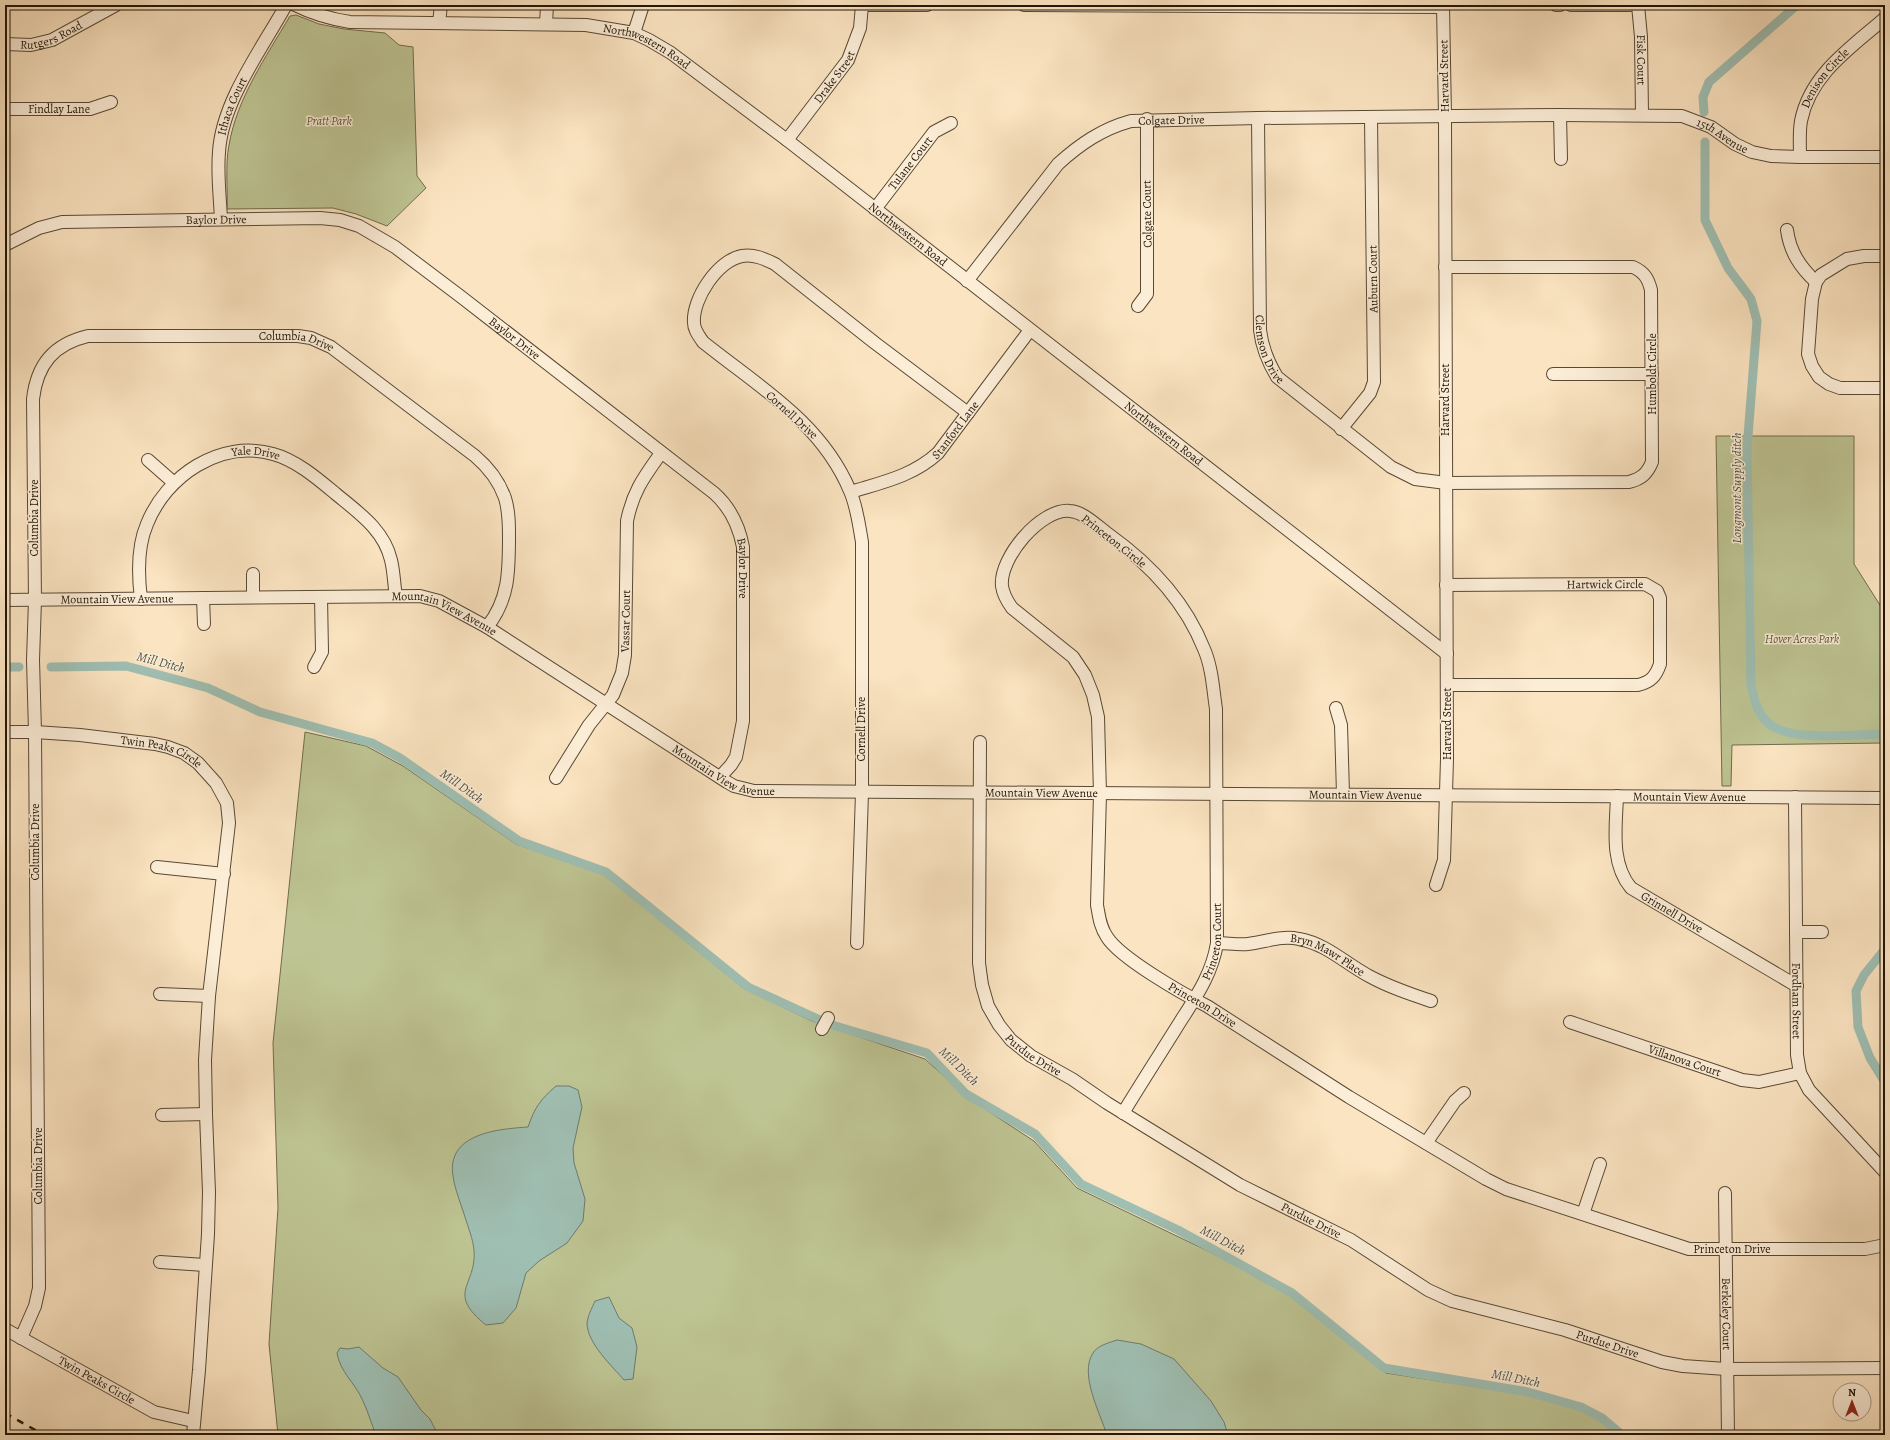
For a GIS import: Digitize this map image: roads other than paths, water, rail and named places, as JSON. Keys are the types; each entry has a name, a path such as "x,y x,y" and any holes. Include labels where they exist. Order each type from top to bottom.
{"street":[{"name":"Ithaca Court","path":"221,219 219,152 223,130 238,86 286,5"},
{"name":"Northwestern Road","path":"294,5 331,19 350,22 602,26 634,33 671,53 787,140 1030,330 1075,363 1447,654"},
{"path":"439,23 440,5"},
{"path":"546,5 546,24"},
{"path":"634,33 643,5"},
{"name":"Drake Street","path":"787,140 848,60 860,28 862,5"},
{"path":"869,5 927,5"},
{"path":"1024,5 1443,6"},
{"path":"1571,5 1630,5"},
{"name":"Fisk Court","path":"1638,5 1641,37 1642,115"},
{"name":"Harvard Street","path":"1436,886 1444,860 1447,685 1445,117 1443,6"},
{"name":"Rutgers Road","path":"5,44 31,45 52,40 108,7"},
{"name":"Denison Circle","path":"1800,158 1801,121 1806,102 1816,84 1828,69 1885,18"},
{"name":"Findlay Lane","path":"5,110 90,109 111,102"},
{"path":"1560,115 1560,158"},
{"name":"15th Avenue","path":"1445,117 1560,115 1682,116 1711,127 1735,144 1752,152 1771,156 1800,158 1885,157"},
{"name":"Auburn Court","path":"1341,429 1370,394 1374,382 1371,117"},
{"name":"Colgate Drive","path":"967,281 1058,164 1076,148 1115,125 1147,119 1445,117"},
{"name":"Clemson Drive","path":"1258,118 1262,344 1267,361 1277,378 1341,429 1398,471 1415,479 1446,483"},
{"name":"Colgate Court","path":"1138,306 1147,294 1147,119"},
{"name":"Tulane Court","path":"875,209 934,132 951,123"},
{"name":"Baylor Drive","path":"5,245 39,228 62,222 320,218 340,220 359,226 395,247 721,500 733,515 740,533 743,547 743,721 736,757 732,765 720,777"},
{"path":"1787,230 1794,255 1803,270 1816,282"},
{"name":"Cornell Drive","path":"857,944 862,793 862,542 858,517 851,492 837,464 819,438 789,409 703,342 696,332 694,323 696,305 703,289 714,275 731,260 747,256 762,258 775,264 875,343 968,413"},
{"path":"1885,256 1864,256 1848,259 1821,275 1816,282 1812,299 1808,354 1812,366 1819,377 1829,384 1840,388 1885,388"},
{"name":"Humboldt Circle","path":"1445,268 1633,268 1642,271 1648,280 1651,290 1652,374 1652,462 1645,475 1636,480 1629,482 1446,483"},
{"name":"Stanford Lane","path":"851,492 910,473 925,465 938,453 1030,330"},
{"name":"Columbia Drive","path":"21,1338 35,1306 39,1288 35,732 33,660 35,600 33,399 38,374 53,352 69,342 88,336 298,336 311,338 331,347 475,456 491,473 499,485 507,506 509,518 509,568 504,595 493,619 486,627"},
{"path":"1553,374 1652,374"},
{"name":"Yale Drive","path":"141,599 139,564 143,537 147,524 160,499 173,482 190,469 213,457 232,452 252,451 272,454 287,459 317,479 365,518 377,530 386,545 392,561 396,596"},
{"name":"Vassar Court","path":"556,778 589,725 613,695 622,673 625,655 627,522 630,503 638,486 661,453"},
{"path":"148,460 173,482"},
{"name":"Princeton Circle","path":"1100,794 1098,717 1093,695 1085,675 1073,657 1012,608 1005,598 1002,586 1003,576 1007,564 1022,539 1038,522 1049,515 1062,511 1070,511 1081,514 1133,552 1169,589 1189,618 1205,650 1211,675 1216,708 1216,794"},
{"path":"253,574 253,597"},
{"name":"Hartwick Circle","path":"1446,585 1645,584 1657,591 1660,598 1660,664 1656,674 1646,683 1638,685 1447,685"},
{"name":"Mountain View Avenue","path":"5,600 420,596 439,601 486,627 734,786 754,792 1446,794 1885,798"},
{"path":"203,598 204,624"},
{"path":"314,667 322,652 321,598"},
{"path":"1336,708 1342,725 1343,794"},
{"name":"Twin Peaks Circle","path":"5,732 80,735 168,747 184,753 198,763 216,784 227,803 229,823 209,996 205,1060 209,1192 200,1370 193,1435"},
{"name":"Purdue Drive","path":"980,742 981,793 979,963 982,985 988,1006 999,1025 1011,1040 1031,1056 1240,1185 1351,1240 1428,1290 1452,1301 1565,1330 1662,1362 1683,1366 1726,1368 1885,1368"},
{"name":"Princeton Drive","path":"1100,794 1097,905 1099,921 1106,936 1114,946 1143,968 1194,1000 1207,1006 1486,1179 1506,1189 1690,1249 1865,1249 1885,1245"},
{"name":"Princeton Court","path":"1123,1113 1208,975 1217,943 1216,794"},
{"name":"Grinnell Drive","path":"1617,796 1616,848 1619,868 1623,879 1631,888 1797,986"},
{"name":"Fordham Street","path":"1795,797 1797,1055 1800,1073 1809,1090 1885,1172"},
{"path":"157,867 224,874"},
{"path":"1796,932 1822,932"},
{"name":"Bryn Mawr Place","path":"1217,943 1247,944 1281,937 1299,938 1316,944 1342,957 1367,975 1393,988 1431,1001"},
{"path":"160,994 209,996"},
{"name":"Villanova Court","path":"1570,1022 1742,1080 1759,1082 1800,1073"},
{"path":"1426,1143 1455,1101 1464,1093"},
{"path":"162,1115 206,1114"},
{"path":"1584,1214 1600,1164"},
{"name":"Berkeley Court","path":"1725,1193 1727,1250 1726,1368 1728,1435"},
{"path":"160,1262 205,1265"},
{"name":"Twin Peaks Circle","path":"5,1329 154,1412 194,1421"}],"waterway":[{"name":"Longmont Supply ditch","path":"1704,112 1703,97 1709,82 1797,5"},
{"name":"Longmont Supply ditch","path":"1705,142 1705,220 1728,268 1751,299 1757,321 1747,449 1751,685 1754,699 1759,712 1765,720 1775,727 1788,732 1821,736 1885,734"},
{"name":"Mill Ditch","path":"51,667 126,666 208,688 260,712 372,743 400,758 519,841 606,872 748,987 820,1020"},
{"name":"Mill Ditch","path":"5,667 19,667"},
{"name":"Longmont Supply ditch","path":"1885,949 1864,975 1856,991 1858,1027 1870,1058 1885,1082"},
{"name":"Mill Ditch","path":"832,1025 927,1053 966,1094 1035,1134 1081,1184 1178,1230 1292,1293 1384,1368 1528,1392 1581,1407 1602,1418 1622,1435"}],"railway":[{"path":"5,1413 44,1435"}],"park label":[{"name":"Pratt Park","path":"329,121"},
{"name":"Hover Acres Park","path":"1802,639"}]}
